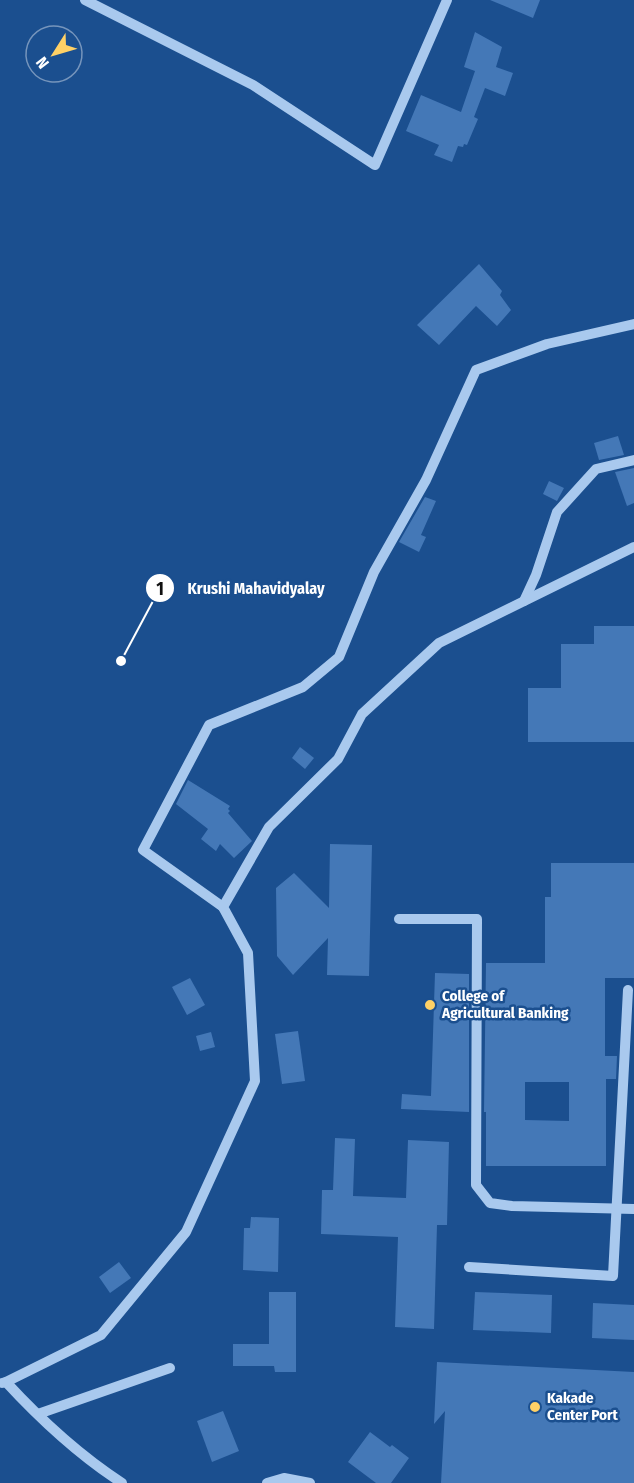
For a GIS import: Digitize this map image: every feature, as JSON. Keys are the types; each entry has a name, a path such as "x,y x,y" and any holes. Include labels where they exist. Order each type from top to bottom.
{"street":[{"path":"86,0 253,85 375,165 447,0"},
{"path":"122,1483 97,1467 68,1443 3,1383 102,1335 186,1232 255,1081 248,953 223,907 144,850 169,798 209,725 303,687 339,657 374,572 426,480 476,370 547,344 634,324"},
{"path":"524,601 536,575 557,512 596,469 634,460"},
{"path":"223,907 269,827 338,759 362,714 439,643 634,547"},
{"path":"399,919 477,919 476,1185 490,1203 512,1206 634,1209"},
{"path":"470,1267 613,1276 628,990"},
{"path":"38,1414 170,1368"},
{"path":"267,1483 284,1478 310,1483"}],"building":[{"path":"490,0 540,0 533,18"},
{"path":"475,32 502,47 496,67 513,73 505,96 485,88 474,117 478,119 467,145 458,146 452,162 434,155 439,145 406,131 421,95 461,112 475,71 464,67"},
{"path":"479,264 502,291 500,295 511,310 497,326 476,306 439,345 417,325"},
{"path":"618,436 624,455 599,460 594,443"},
{"path":"634,468 634,503 627,506 615,472"},
{"path":"549,481 564,488 557,501 543,494"},
{"path":"425,497 436,501 421,535 426,537 419,552 399,542"},
{"path":"594,626 634,626 634,742 528,742 528,688 561,688 561,644 594,644"},
{"path":"300,747 314,758 305,769 292,758"},
{"path":"188,780 230,806 228,813 252,841 234,858 220,844 216,851 201,839 208,829 176,804"},
{"path":"330,844 372,845 369,976 327,975 328,938 293,975 277,956 276,888 294,873 329,908"},
{"path":"551,863 634,863 634,978 605,978 605,1056 617,1056 616,1079 606,1079 606,1166 486,1166 486,1112 484,1112 486,963 545,963 545,897 551,897","holes":["525,1082 569,1082 569,1121 525,1120"]},
{"path":"435,973 469,974 469,1112 401,1109 402,1094 431,1096"},
{"path":"190,978 205,1005 187,1015 172,987"},
{"path":"298,1031 305,1081 282,1084 275,1034"},
{"path":"211,1032 215,1047 200,1051 196,1036"},
{"path":"335,1138 355,1139 353,1196 406,1198 408,1140 449,1142 447,1225 437,1225 434,1329 395,1327 398,1237 321,1234 322,1190 333,1190"},
{"path":"251,1217 279,1218 278,1272 243,1270 244,1228 250,1228"},
{"path":"119,1262 131,1278 110,1293 99,1277"},
{"path":"269,1292 296,1292 296,1372 275,1372 274,1366 233,1366 233,1344 269,1344"},
{"path":"475,1292 552,1295 551,1333 473,1330"},
{"path":"593,1303 634,1305 634,1340 592,1338"},
{"name":"Kakade Center Port","path":"437,1362 634,1372 634,1483 441,1483 445,1411 434,1424"},
{"path":"223,1411 239,1451 212,1462 197,1421"},
{"path":"370,1432 409,1458 391,1483 376,1483 348,1462"}],"place":[{"name":"Krushi Mahavidyalay","path":"121,661"},
{"name":"College of Agricultural Banking","path":"430,1005"},
{"name":"Kakade Center Port","path":"535,1407"}]}
